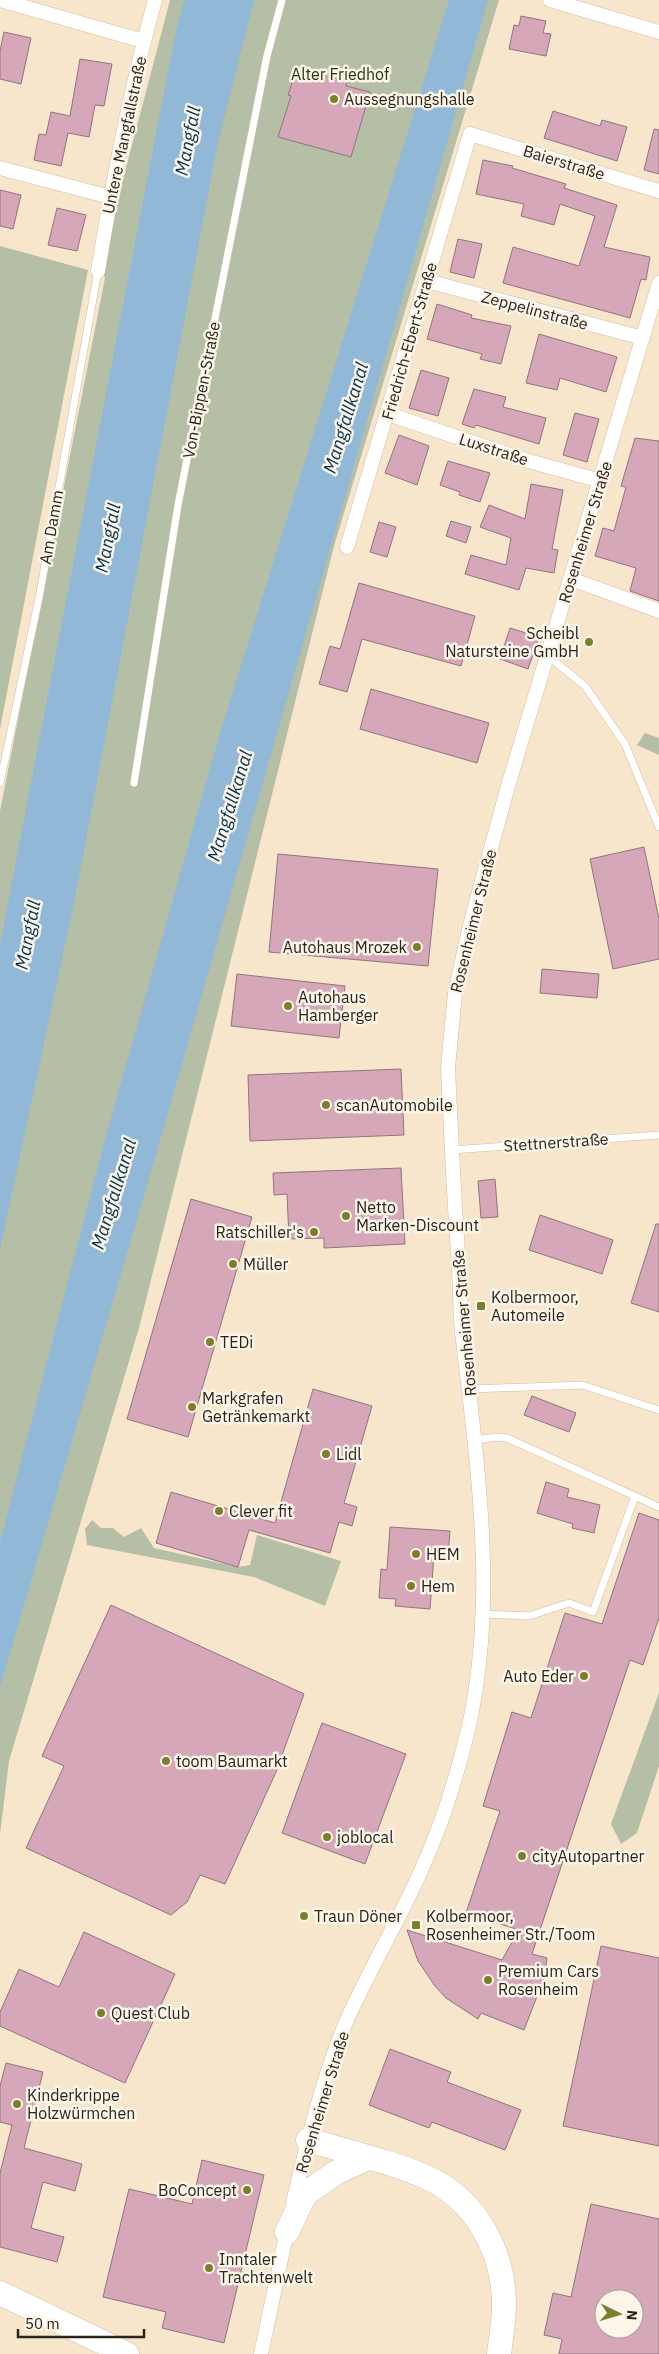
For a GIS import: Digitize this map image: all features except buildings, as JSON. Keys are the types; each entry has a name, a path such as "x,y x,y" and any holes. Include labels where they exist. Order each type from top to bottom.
{"highway":[{"path":"308,2140 428,2178 453,2192 474,2214 487,2234 498,2260 504,2303 499,2354"},
{"path":"287,2232 305,2194 337,2172 368,2158"},
{"path":"0,2293 127,2354"}],"street":[{"path":"0,0 143,41"},
{"name":"Untere Mangfallstraße","path":"98,271 110,197 143,41 155,0"},
{"path":"550,0 659,32"},
{"name":"Baierstraße","path":"470,134 659,190"},
{"name":"Friedrich-Ebert-Straße","path":"347,547 470,134"},
{"path":"0,168 110,197"},
{"name":"Zeppelinstraße","path":"427,281 643,338"},
{"name":"Rosenheimer Straße","path":"261,2354 308,2140 330,2063 347,2021 433,1842 468,1728 477,1674 482,1614 480,1507 470,1389 462,1330 448,1068 455,993 471,920 508,786 659,283"},
{"name":"Luxstraße","path":"388,414 525,460 601,481"},
{"path":"571,580 659,611"}],"lane":[{"name":"Von-Bippen-Straße","path":"134,783 178,505 266,65 282,0"},
{"name":"Am Damm","path":"0,783 38,598 98,271"},
{"path":"548,656 585,686 625,744 659,827"},
{"name":"Stettnerstraße","path":"452,1150 659,1135"},
{"path":"470,1389 582,1385 659,1410"},
{"path":"475,1440 497,1437 507,1438 659,1507"},
{"path":"482,1614 529,1616 569,1603 593,1612 636,1496"}],"green space":[{"name":"Alter Friedhof","path":"170,0 499,0 334,546 139,1328 9,1761 0,1834 0,811 105,278 100,267"},
{"path":"0,246 88,270 0,729"},
{"path":"645,733 659,738 659,755 637,745"},
{"path":"92,1520 101,1528 113,1528 124,1537 141,1528 154,1548 238,1567 250,1565 257,1535 341,1561 325,1606 254,1577 87,1545 85,1529"},
{"path":"659,1693 659,1766 637,1833 621,1844 611,1824"}],"water":[{"name":"Mangfall","path":"184,0 254,0 218,142 75,898 0,1250 0,944 174,40"},
{"name":"Mangfallkanal","path":"449,0 488,0 157,1151 0,1687 0,1542 104,1143 220,733"}],"place":[{"name":"Aussegnungshalle","path":"334,99"},
{"name":"Scheibl Natursteine GmbH","path":"589,642"},
{"name":"Autohaus Mrozek","path":"417,947"},
{"name":"Autohaus Hamberger","path":"288,1006"},
{"name":"scanAutomobile","path":"326,1105"},
{"name":"Netto Marken-Discount","path":"346,1216"},
{"name":"Ratschiller's","path":"314,1232"},
{"name":"Müller","path":"233,1264"},
{"name":"Kolbermoor, Automeile","path":"481,1306"},
{"name":"TEDi","path":"210,1342"},
{"name":"Markgrafen Getränkemarkt","path":"192,1407"},
{"name":"Lidl","path":"326,1454"},
{"name":"Clever fit","path":"219,1511"},
{"name":"HEM","path":"416,1554"},
{"name":"Hem","path":"411,1586"},
{"name":"Auto Eder","path":"584,1676"},
{"name":"toom Baumarkt","path":"166,1761"},
{"name":"joblocal","path":"327,1837"},
{"name":"cityAutopartner","path":"522,1856"},
{"name":"Traun Döner","path":"304,1916"},
{"name":"Kolbermoor, Rosenheimer Str./Toom","path":"416,1925"},
{"name":"Premium Cars Rosenheim","path":"488,1980"},
{"name":"Quest Club","path":"101,2013"},
{"name":"Kinderkrippe Holzwürmchen","path":"17,2104"},
{"name":"BoConcept","path":"247,2190"},
{"name":"Inntaler Trachtenwelt","path":"209,2268"}]}
